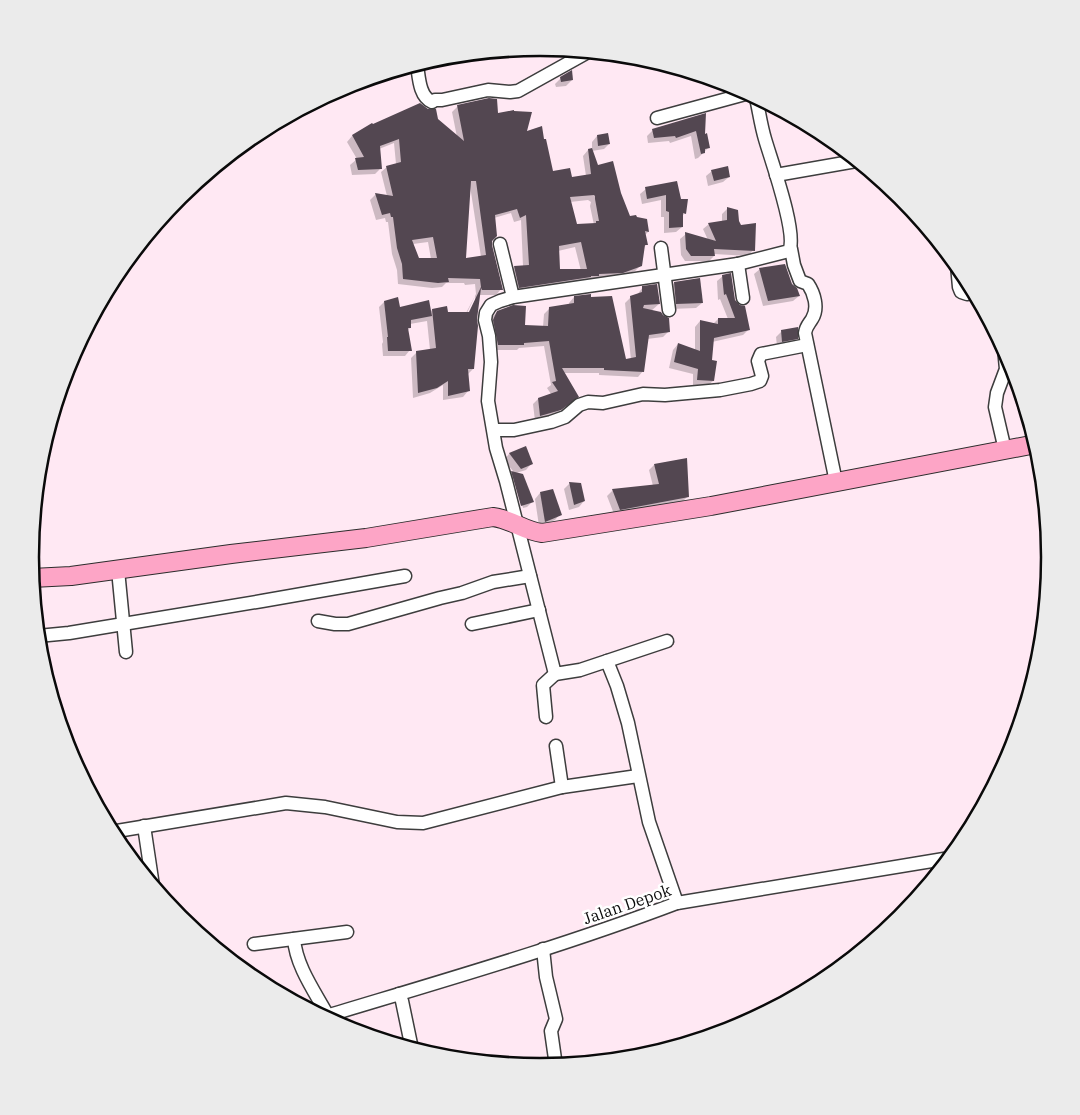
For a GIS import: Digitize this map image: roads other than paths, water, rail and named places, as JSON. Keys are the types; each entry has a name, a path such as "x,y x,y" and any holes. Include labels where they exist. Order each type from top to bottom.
{"street":[{"path":"418,71 423,93 432,102 434,100 488,90 518,91 578,58"},
{"path":"657,118 738,97"},
{"path":"758,106 764,135 788,216 794,265 800,281 808,284 815,302 815,313 806,329 836,482"},
{"path":"776,175 848,162"},
{"path":"500,244 513,297"},
{"path":"661,248 669,310"},
{"path":"555,674 496,448 488,401 491,362 485,320 486,313 491,306 513,297 738,264 786,252 791,249"},
{"path":"738,264 743,298"},
{"path":"958,281 961,292 966,294"},
{"path":"494,430 514,430 550,422 565,416 579,405 588,402 603,403 643,394 665,395 708,392 751,384 760,381 762,376 758,361 761,354 808,345"},
{"path":"1005,371 995,401 1005,450"},
{"path":"40,578 54,578 366,538 493,517 516,523 527,529 542,532 711,506 1028,445"},
{"path":"118,570 126,652"},
{"path":"45,635 124,627 406,576"},
{"path":"318,621 348,624 462,593 494,582 530,576"},
{"path":"472,624 539,610"},
{"path":"546,716 543,686 555,674 580,670 667,641"},
{"path":"607,661 628,722 649,822 677,903"},
{"path":"556,746 562,787"},
{"path":"120,830 286,803 325,807 397,822 423,823 562,787 638,776"},
{"path":"144,826 151,874"},
{"name":"Jalan Depok","path":"334,1014 543,949 677,903 940,860"},
{"path":"254,944 346,932"},
{"path":"294,939 300,963 322,1009"},
{"path":"543,949 546,977 556,1019 551,1031 555,1059"},
{"path":"399,994 411,1042"}]}
